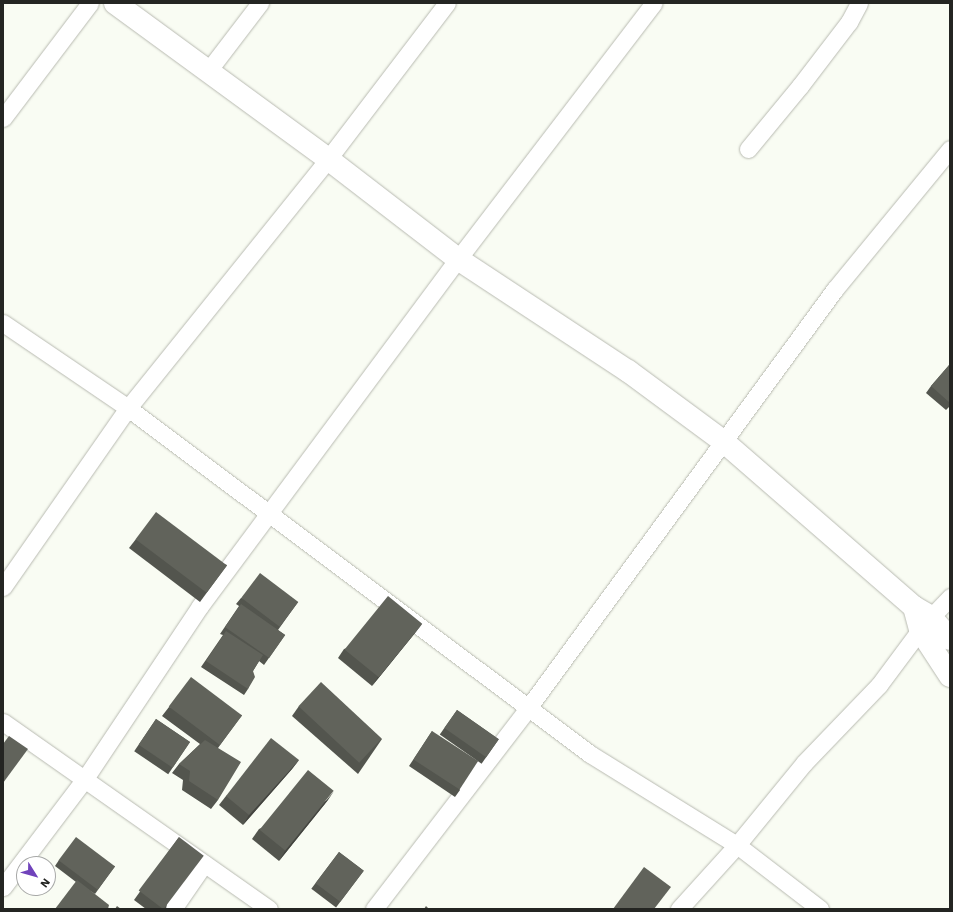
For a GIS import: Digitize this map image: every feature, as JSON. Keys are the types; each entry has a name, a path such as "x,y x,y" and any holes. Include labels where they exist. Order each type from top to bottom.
{"highway":[{"path":"115,3 328,159 458,259 628,371 722,441 922,618 950,639"},
{"path":"922,618 950,676"}],"street":[{"path":"3,118 90,3"},
{"path":"208,71 260,3"},
{"path":"3,587 128,408 328,159 447,3"},
{"path":"3,887 84,780 200,606 270,515 458,259 654,3"},
{"path":"748,149 809,75 849,22 859,3"},
{"path":"374,909 528,708 722,441 835,289 950,149"},
{"path":"3,323 128,408 590,754 737,845 820,909"},
{"path":"679,909 737,845 804,763 879,685 922,618 950,596"},
{"path":"3,722 269,909"},
{"path":"173,909 204,864"}],"building":[{"path":"950,364 950,403 931,386"},
{"path":"156,512 227,566 207,593 136,539"},
{"path":"260,573 298,602 280,627 241,598"},
{"path":"388,596 422,624 379,677 345,650"},
{"path":"241,604 285,635 269,658 225,627"},
{"path":"226,631 263,655 253,671 255,677 248,689 206,661"},
{"path":"191,677 242,716 220,745 169,707"},
{"path":"321,682 382,739 359,763 298,706"},
{"path":"457,710 499,739 486,757 444,728"},
{"path":"156,719 190,742 173,768 139,745"},
{"path":"432,731 478,761 460,789 413,760"},
{"path":"9,736 28,749 3,783 3,744"},
{"path":"271,738 299,760 249,815 226,796"},
{"path":"205,740 241,762 218,800 189,781 190,771 179,764"},
{"path":"308,770 334,791 285,851 260,830"},
{"path":"76,837 115,866 98,890 59,860"},
{"path":"179,837 204,856 164,909 139,891"},
{"path":"339,852 364,871 340,902 316,883"},
{"path":"644,867 671,887 654,909 613,909"},
{"path":"77,880 109,905 108,909 55,909"}]}
